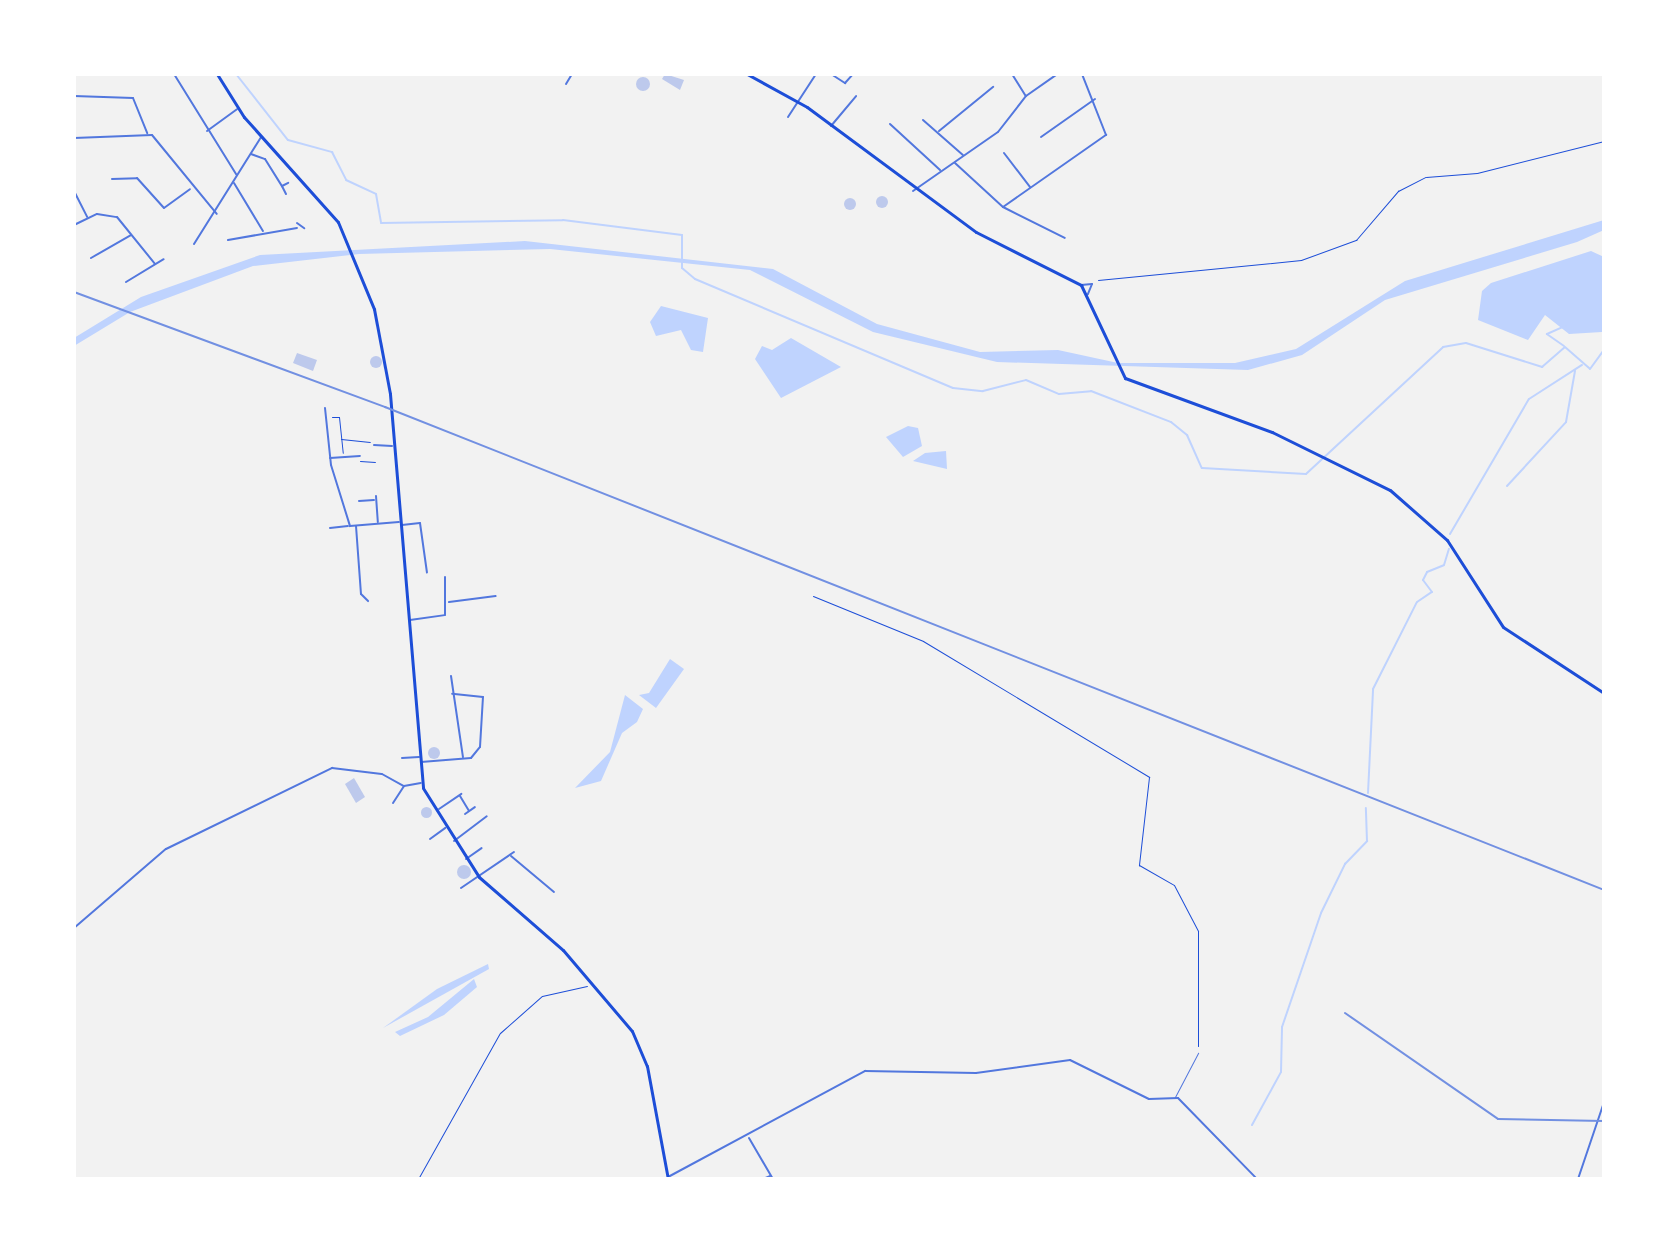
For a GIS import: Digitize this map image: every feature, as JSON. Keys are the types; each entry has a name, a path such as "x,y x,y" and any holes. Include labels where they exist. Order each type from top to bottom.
{"main road":[{"path":"217,74 237,109 350,244 356,257 391,401 422,786 479,877 563,950 632,1031 647,1066 668,1178"},
{"path":"601,74 637,74"},
{"path":"747,74 795,100 913,191 1003,249 1081,285 1116,365 1131,382 1319,454 1383,486 1441,533 1511,634 1604,693"}],"street":[{"path":"174,74 206,131 237,175"},
{"path":"566,84 572,74"},
{"path":"788,117 795,100 816,74"},
{"path":"831,74 845,83 853,74"},
{"path":"1012,74 1026,96"},
{"path":"913,191 1010,122 1026,96 1050,76 1058,74"},
{"path":"1003,207 1106,135 1095,99 1082,74"},
{"path":"939,131 993,87"},
{"path":"77,89 75,96 133,98 147,135"},
{"path":"831,126 856,96"},
{"path":"1041,137 1095,99"},
{"path":"206,131 237,109"},
{"path":"923,120 963,155"},
{"path":"890,124 940,171"},
{"path":"74,138 157,137 191,188 217,214"},
{"path":"194,244 217,214 261,137"},
{"path":"1004,153 1030,188"},
{"path":"249,154 265,159 286,194"},
{"path":"954,162 967,182 1003,207 1065,238"},
{"path":"112,179 137,178 164,208 191,188"},
{"path":"233,182 263,231"},
{"path":"282,186 288,183"},
{"path":"74,191 87,218"},
{"path":"74,225 87,218 117,217 155,264"},
{"path":"297,223 297,228"},
{"path":"228,240 263,231 304,228"},
{"path":"91,258 131,235"},
{"path":"126,282 164,259"},
{"path":"1081,285 1092,284 1087,295"},
{"path":"325,408 330,458 350,526"},
{"path":"374,445 394,446"},
{"path":"330,458 360,456"},
{"path":"359,501 376,498 378,523"},
{"path":"330,528 420,523 427,573"},
{"path":"356,526 368,601"},
{"path":"409,620 443,617 448,602 445,577"},
{"path":"448,602 496,596"},
{"path":"451,676 463,759"},
{"path":"402,758 463,759 480,747 484,703 479,695 452,694"},
{"path":"74,928 166,849 332,768 382,774 404,786 422,786"},
{"path":"393,803 404,786"},
{"path":"436,810 460,795 469,811"},
{"path":"465,814 475,807"},
{"path":"454,841 487,816"},
{"path":"430,839 446,828"},
{"path":"466,859 482,848"},
{"path":"461,888 512,854 554,892"},
{"path":"668,1178 869,1070 976,1073 1070,1060 1149,1099 1175,1097 1257,1179"},
{"path":"1578,1179 1604,1102"},
{"path":"748,1137 772,1177 763,1179"}],"lane":[{"path":"1175,1097 1198,1053"}],"path":[{"path":"1092,284 1301,260 1356,240 1398,191 1426,177 1460,175 1604,141"},
{"path":"327,415 339,417 343,457"},
{"path":"341,439 374,445"},
{"path":"813,596 923,641 1149,777 1139,865 1171,882 1198,931 1198,1053"},
{"path":"418,1179 500,1033 542,996 588,987"}],"water":[{"path":"1604,220 1604,230 1577,242 1385,300 1302,355 1248,370 997,362 873,332 750,270 550,249 359,254 253,266 130,312 74,346 74,338 141,297 260,255 525,241 773,269 877,324 980,352 1058,350 1118,363 1235,363 1296,349 1405,281"},
{"path":"1591,251 1604,257 1602,332 1569,334 1545,315 1528,340 1478,320 1482,291 1491,283"},
{"path":"661,306 708,318 703,352 691,350 681,330 656,336 650,322"},
{"path":"791,338 841,367 781,398 755,359 762,346 772,350"},
{"path":"908,426 918,428 922,446 903,457 886,437"},
{"path":"946,451 947,469 913,461 925,453"},
{"path":"670,659 684,669 656,708 639,695 649,693"},
{"path":"625,695 643,709 637,722 622,733 601,781 575,788 610,752"},
{"path":"488,964 489,969 383,1028 437,989"},
{"path":"474,979 477,987 444,1015 400,1036 395,1032 428,1017"}],"building":[{"path":"665,74 684,80 680,90 662,79"},
{"path":"643,77 650,84 643,91 636,84"},
{"path":"882,196 888,202 882,208 876,202"},
{"path":"850,198 856,204 850,210 844,204"},
{"path":"297,353 317,360 313,371 293,363"},
{"path":"376,356 382,362 376,368 370,362"},
{"path":"429,748 439,748 439,758 429,758"},
{"path":"354,778 365,797 356,803 345,784"},
{"path":"426,806 432,812 426,818 420,812"},
{"path":"464,865 471,872 464,879 457,872"}],"waterway":[{"path":"236,74 288,140 332,152 346,180 376,194 381,223 563,220 682,235 682,268 695,279 953,388 983,391 1026,380 1059,394 1091,391 1171,422 1187,435 1202,468 1306,474 1443,347 1466,343 1542,367 1565,347 1590,369 1604,350"},
{"path":"1564,346 1547,334 1565,326"},
{"path":"1450,534 1529,399 1582,365"},
{"path":"1507,486 1566,422 1575,371"},
{"path":"1368,793 1373,689 1417,602 1432,592 1423,580 1427,572 1444,565 1449,549"},
{"path":"1252,1125 1281,1072 1282,1027 1321,913 1345,864 1367,841 1366,808"}],"railway":[{"path":"74,292 385,407 1604,890"},
{"path":"1345,1013 1498,1119 1604,1121"}]}
